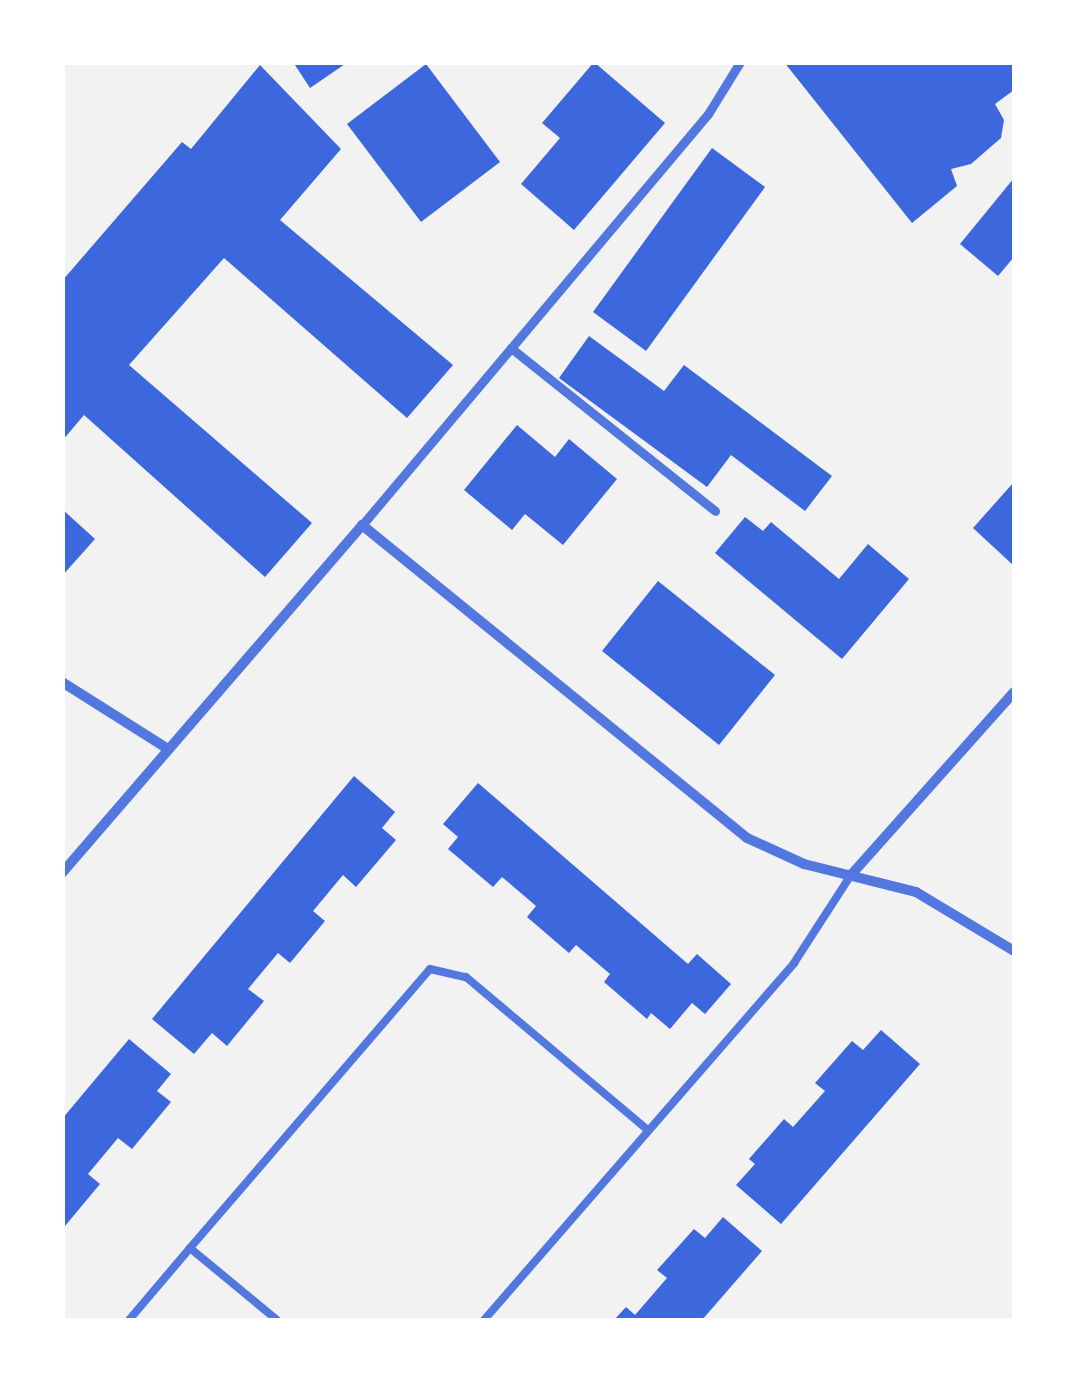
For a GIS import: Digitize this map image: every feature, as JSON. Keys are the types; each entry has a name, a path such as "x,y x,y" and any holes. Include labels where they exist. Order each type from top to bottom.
{"street":[{"path":"62,873 708,114 740,62"},
{"path":"511,348 715,511"},
{"path":"362,525 713,815 784,857 932,899 1014,951"},
{"path":"62,682 168,749"},
{"path":"851,875 1014,692"}],"lane":[{"path":"484,1320 794,963 851,875"},
{"path":"129,1320 430,968 466,976 648,1130"},
{"path":"190,1248 277,1320"}],"building":[{"path":"293,62 348,62 310,88"},
{"path":"594,62 665,123 574,230 521,184 560,138 542,123"},
{"path":"784,62 1014,62 1014,90 995,104 1004,120 1001,138 971,164 951,169 957,186 912,223"},
{"path":"426,64 500,162 421,222 347,124"},
{"path":"260,65 341,149 280,220 453,365 407,418 224,258 129,365 312,523 265,577 84,415 62,441 62,281 182,142 191,149"},
{"path":"712,148 765,187 646,351 593,312"},
{"path":"1014,178 1014,257 998,276 960,244"},
{"path":"589,336 664,391 684,365 832,476 805,511 731,455 707,487 559,378"},
{"path":"517,425 555,457 569,439 617,479 563,545 525,514 512,530 464,490"},
{"path":"1014,482 1014,566 973,528"},
{"path":"62,509 95,539 62,576"},
{"path":"745,517 763,531 771,522 839,579 868,544 909,579 842,659 715,553"},
{"path":"658,581 775,675 719,745 602,651"},
{"path":"354,776 395,812 382,828 396,840 356,887 343,875 313,911 325,921 290,963 278,953 248,989 264,1001 227,1046 212,1033 194,1054 152,1019"},
{"path":"478,783 688,964 697,954 731,984 705,1014 692,1003 670,1029 651,1013 647,1019 604,982 610,974 576,945 569,953 527,917 536,906 502,877 493,887 448,849 458,837 443,824"},
{"path":"881,1030 920,1064 781,1224 736,1185 755,1164 749,1159 784,1119 793,1127 825,1091 815,1083 852,1041 863,1050"},
{"path":"129,1039 171,1074 157,1091 171,1102 132,1149 118,1138 88,1174 100,1184 65,1226 62,1119"},
{"path":"723,1217 762,1251 702,1320 614,1320 626,1307 635,1315 667,1278 657,1270 694,1229 705,1238"}]}
